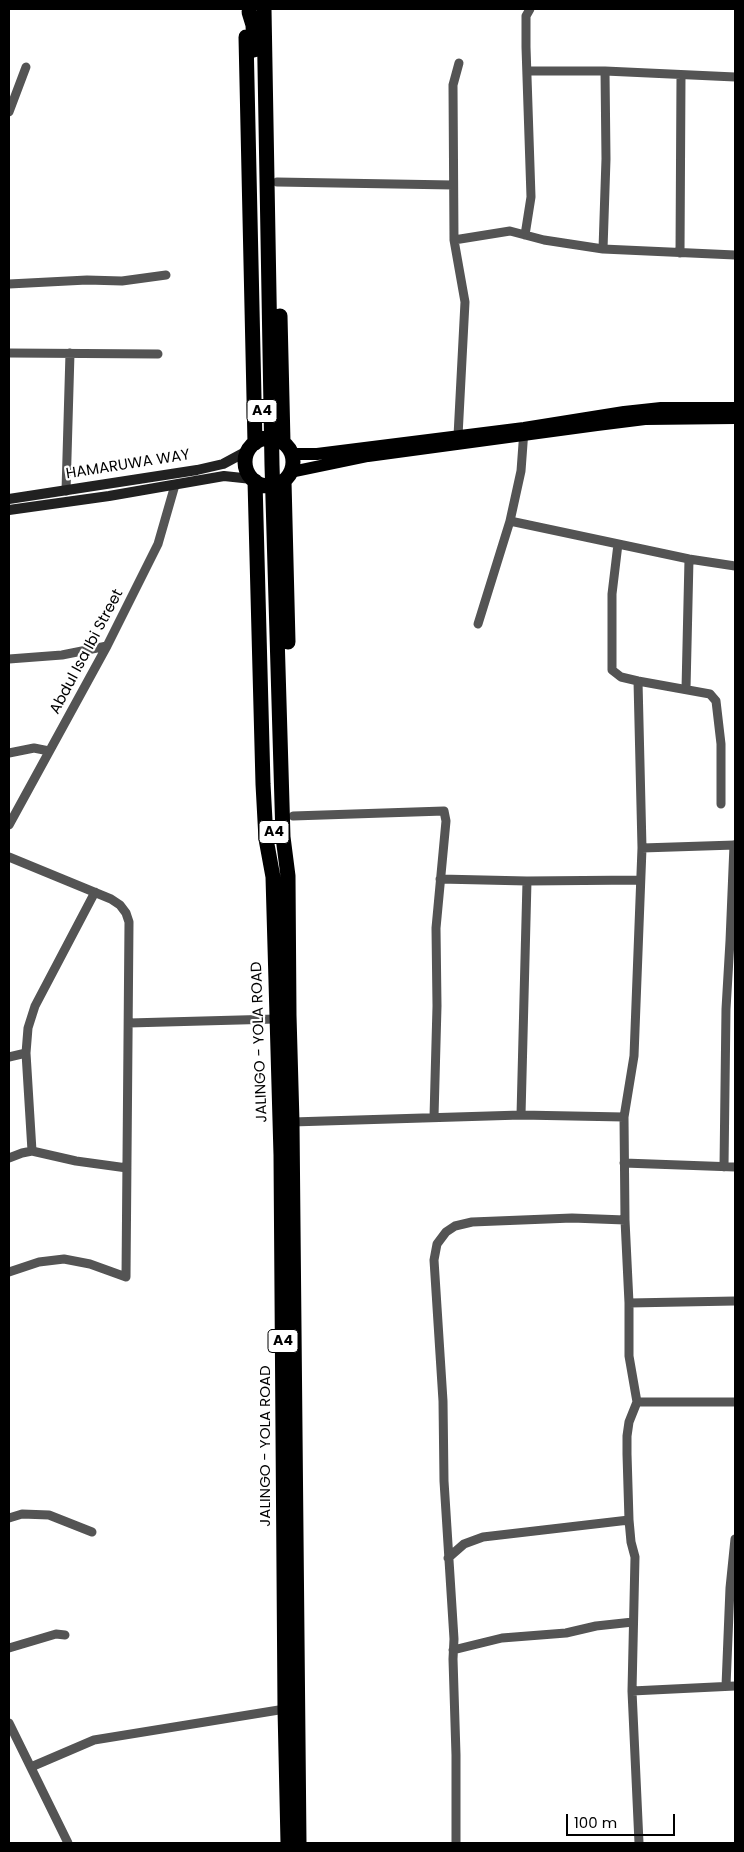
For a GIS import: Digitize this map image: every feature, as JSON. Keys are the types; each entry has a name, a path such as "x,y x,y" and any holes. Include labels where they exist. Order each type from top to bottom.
{"highway":[{"name":"A4","path":"256,10 259,36 263,452 278,786 280,876 289,1015 292,1122 299,1843"},
{"name":"A4","path":"256,10 274,48 287,448 293,463 288,477 292,854 280,876"},
{"name":"A4","path":"254,480 247,470 246,460 252,446 246,45 256,10"},
{"name":"A4","path":"252,446 269,438 287,448"},
{"path":"254,480 271,486 288,477"},
{"name":"JALINGO - YOLA ROAD","path":"254,480 266,839 280,876 276,1019 281,1155 285,1709 288,1843"}],"main road":[{"path":"288,477 368,456 662,408 735,408"},
{"path":"287,448 317,454 458,436 524,432 645,419 735,418"},
{"name":"HAMARUWA WAY","path":"9,499 223,464 252,446"},
{"path":"9,510 224,476 254,480"}],"street":[{"path":"525,235 531,197 526,47 526,16 530,9"},
{"path":"458,436 465,302 454,240 453,85 459,63"},
{"path":"9,112 26,67"},
{"path":"528,71 605,71 735,77"},
{"path":"604,248 605,71"},
{"path":"680,253 681,76"},
{"path":"277,182 453,185"},
{"path":"454,240 510,231 604,248 735,255"},
{"path":"9,284 122,280 166,275"},
{"path":"9,353 158,354"},
{"path":"66,491 70,353"},
{"path":"478,624 510,521 521,472 524,432"},
{"name":"Abdul Isa Ibi Street","path":"9,825 107,646 158,544 175,485"},
{"path":"510,521 689,559 735,566"},
{"path":"618,544 612,594 612,670 621,677 710,694 716,701 720,744 721,804"},
{"path":"686,689 689,559"},
{"path":"9,659 62,655 107,646"},
{"path":"638,681 642,848 634,1056 624,1117 624,1163 629,1356 637,1402 629,1422 627,1436 629,1520 631,1542 635,1557 632,1692 640,1843"},
{"path":"9,752 34,748 49,751"},
{"path":"292,816 444,812 446,822 436,928 434,1117"},
{"path":"642,848 734,845 726,1009 724,1167"},
{"path":"9,857 95,892 120,905 126,913 129,922 126,1277 90,1264 64,1259 39,1262 9,1272"},
{"path":"440,879 527,881 640,880"},
{"path":"522,1115 527,881"},
{"path":"32,1151 26,1053 28,1028 35,1006 95,892"},
{"path":"129,1022 276,1019"},
{"path":"9,1057 26,1053"},
{"path":"292,1122 522,1115 624,1117"},
{"path":"9,1158 32,1151 76,1161 127,1168"},
{"path":"624,1163 735,1168"},
{"path":"456,1843 454,1639 448,1558 444,1482 443,1401 434,1260 437,1244 446,1232 455,1226 472,1222 572,1218 625,1220"},
{"path":"629,1302 735,1301"},
{"path":"637,1402 735,1402"},
{"path":"9,1518 22,1514 49,1515 92,1532"},
{"path":"448,1558 464,1544 483,1537 629,1520"},
{"path":"632,1692 731,1686 730,1588 735,1539"},
{"path":"453,1650 502,1638 566,1633 596,1626 633,1622"},
{"path":"9,1648 56,1634 65,1635"},
{"path":"31,1767 94,1740 285,1709"},
{"path":"9,1723 68,1843"}]}
